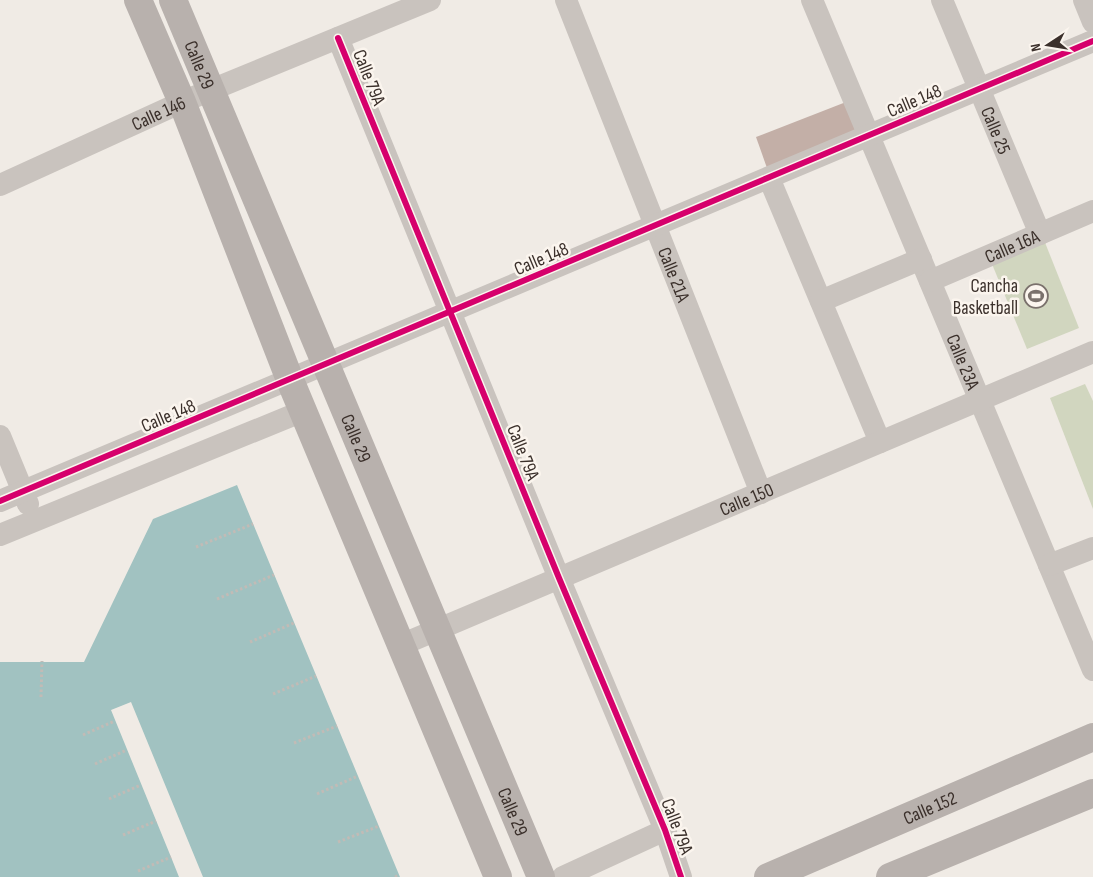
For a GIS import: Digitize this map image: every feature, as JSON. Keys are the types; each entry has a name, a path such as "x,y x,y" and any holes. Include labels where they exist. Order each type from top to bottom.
{"main road":[{"name":"Calle 29","path":"138,0 182,102 290,380 497,875"},
{"name":"Calle 29","path":"173,0 537,868"},
{"name":"Calle 152","path":"776,875 1093,738"},
{"path":"890,877 1093,793"},
{"path":"497,875 537,868"}],"street":[{"name":"Calle 146","path":"0,184 182,102 338,38 400,6 430,0"},
{"name":"Calle 21A","path":"566,0 761,493"},
{"name":"Calle 23A","path":"812,0 1093,670"},
{"name":"Calle 25","path":"942,0 1040,234"},
{"path":"1084,0 1093,22"},
{"name":"Calle 79A","path":"338,38 559,578 665,830 681,877"},
{"name":"Calle 148","path":"0,501 1093,41"},
{"path":"769,178 880,442"},
{"name":"Calle 16A","path":"930,281 1093,212"},
{"path":"821,302 921,259"},
{"name":"Calle 150","path":"400,645 1093,352"},
{"path":"0,535 304,411"},
{"path":"177,428 194,456"},
{"path":"0,436 35,521"},
{"path":"97,461 112,489"},
{"path":"1049,565 1093,548"},
{"path":"563,877 665,830"}],"path":[{"path":"196,547 253,524"},
{"path":"217,598 274,574"},
{"path":"250,642 294,623"},
{"path":"41,697 42,662"},
{"path":"273,694 316,676"},
{"path":"83,735 115,722"},
{"path":"294,743 337,726"},
{"path":"95,764 127,750"},
{"path":"316,794 358,776"},
{"path":"109,799 142,785"},
{"path":"123,835 156,820"},
{"path":"338,842 379,826"},
{"path":"138,871 171,857"},
{"path":"395,877 400,875"}],"green space":[{"name":"Cancha Basketball","path":"1044,240 1079,328 1027,349 992,264"},
{"path":"1085,384 1093,401 1093,509 1050,398"}],"water":[{"path":"237,485 400,877 0,877 0,662 84,662 153,519"}],"pier":[{"path":"131,702 203,877 179,877 111,710"}],"building":[{"path":"846,102 858,134 767,168 756,137"}],"cycle path":[{"path":"338,38 559,578 665,830 681,877"},
{"path":"0,501 1093,41"}],"place":[{"name":"Cancha Basketball","path":"1036,296"}]}
